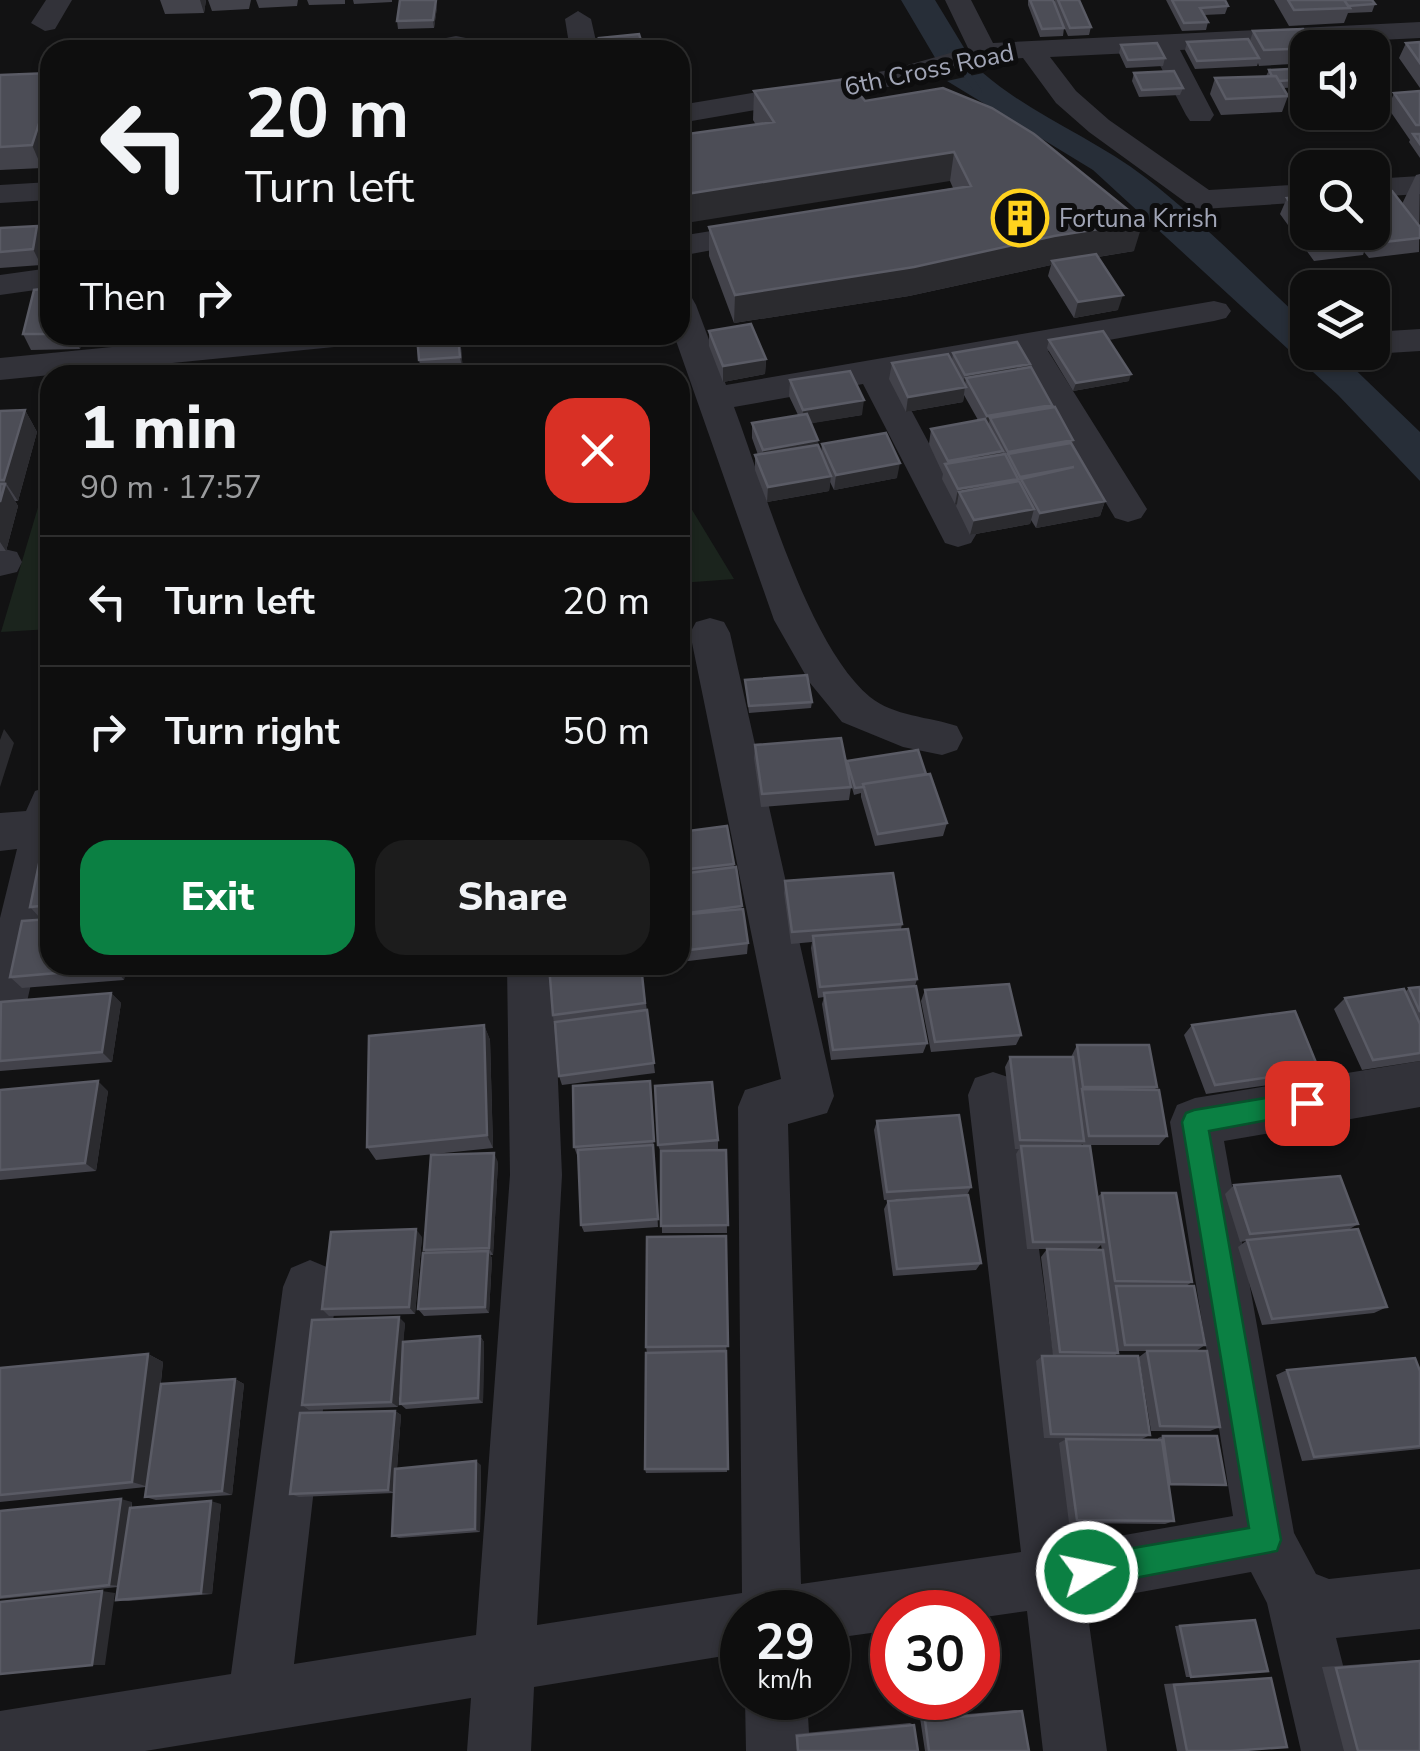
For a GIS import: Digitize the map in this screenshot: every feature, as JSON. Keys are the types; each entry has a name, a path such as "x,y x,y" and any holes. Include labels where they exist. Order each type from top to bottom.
{"street":[{"path":"958,0 976,55"},
{"path":"578,19 582,40"},
{"name":"6th Cross Road","path":"1390,33 1420,30"},
{"name":"6th Cross Road","path":"690,112 893,78 976,55 1162,43 1290,41"},
{"path":"1162,43 1200,115"},
{"path":"1030,49 1066,97 1099,126 1204,200 1290,194"},
{"path":"1390,186 1420,184"},
{"path":"0,194 40,191"},
{"path":"690,244 797,226"},
{"path":"0,284 40,279"},
{"path":"713,398 1214,312"},
{"path":"690,333 794,620 824,672 856,710 904,730 942,738"},
{"path":"1390,342 1420,340"},
{"path":"1027,344 1128,510"},
{"path":"0,369 213,345"},
{"path":"873,371 958,533"},
{"path":"710,634 809,1096 763,1107 772,1590"},
{"path":"0,832 40,822"},
{"path":"0,1015 40,852"},
{"path":"500,1751 536,1174 530,975"},
{"path":"1333,1751 1295,1594 1266,1540 1194,1122 1420,1084"},
{"path":"992,1095 1075,1751"},
{"path":"259,1702 310,1287"},
{"path":"850,1606 1051,1578 1266,1540"},
{"path":"1295,1594 1329,1609 1420,1599"},
{"path":"0,1742 720,1626"},
{"path":"777,1720 778,1751"}],"shaded area":[{"path":"901,0 935,0 966,51 937,61"},
{"path":"983,73 1022,102 1146,178 1290,308 1290,351 1093,170 947,81"},
{"path":"1311,370 1356,370 1420,432 1420,481"},
{"path":"40,501 40,630 1,632"},
{"path":"690,506 734,579 690,582"}],"building":[{"path":"400,0 436,0 433,20 397,21"},
{"path":"1030,0 1053,0 1064,28 1042,29"},
{"path":"1058,0 1079,0 1091,27 1070,28"},
{"path":"1172,0 1225,0 1228,6 1200,8 1208,22 1184,23"},
{"path":"1288,0 1344,0 1350,8 1294,10"},
{"path":"1344,0 1372,0 1375,4 1348,6"},
{"path":"1303,29 1304,30 1290,30 1290,49 1264,50 1253,31"},
{"path":"639,34 641,40 600,40"},
{"path":"1248,39 1259,58 1197,61 1187,42"},
{"path":"1420,42 1420,63 1406,43"},
{"path":"1157,43 1165,58 1128,60 1121,45"},
{"path":"1290,69 1290,80 1279,81 1269,70"},
{"path":"1174,71 1183,88 1142,90 1134,73"},
{"path":"40,73 40,121 32,145 0,147 0,75"},
{"path":"1276,76 1288,96 1226,99 1215,78"},
{"name":"Fortuna Krrish","path":"847,79 865,101 943,88 992,108 1034,134 1143,222 1054,236 914,267 735,295 709,227 971,186 954,152 690,193 690,134 774,122 754,91"},
{"path":"1420,91 1420,125 1416,125 1394,93"},
{"path":"1390,191 1420,227 1420,238 1390,241"},
{"path":"37,226 33,249 0,252 0,228"},
{"path":"1096,254 1123,295 1078,302 1052,261"},
{"path":"40,289 40,334 23,334 34,290"},
{"path":"751,324 766,359 723,366 709,331"},
{"path":"1103,331 1131,374 1076,383 1049,340"},
{"path":"1017,342 1030,364 965,375 953,353"},
{"path":"418,345 459,345 460,357 419,360"},
{"path":"948,354 966,387 908,397 892,363"},
{"path":"1031,367 1052,405 987,416 966,378"},
{"path":"850,371 864,400 803,410 790,380"},
{"path":"1055,407 1073,440 1008,452 990,418"},
{"path":"25,410 4,480 0,480 0,411"},
{"path":"807,414 818,440 763,450 752,423"},
{"path":"985,419 1003,451 948,461 931,429"},
{"path":"886,433 900,463 836,475 822,444"},
{"path":"1071,443 1105,501 1040,513 1021,479 1074,467 1020,477 1008,454"},
{"path":"818,445 831,476 768,487 755,455"},
{"path":"1005,454 1018,479 958,489 945,464"},
{"path":"1019,481 1034,509 974,520 959,492"},
{"path":"807,675 812,702 749,706 745,680"},
{"path":"841,738 851,787 762,794 755,745"},
{"path":"918,750 926,774 855,788 847,761"},
{"path":"930,774 947,823 878,834 863,784"},
{"path":"727,826 734,864 690,869 690,831"},
{"path":"40,859 40,906 30,907"},
{"path":"736,867 742,906 690,913 690,873"},
{"path":"893,873 902,924 792,932 785,881"},
{"path":"743,909 748,943 690,950 690,914"},
{"path":"40,920 40,974 10,977 22,921"},
{"path":"908,929 917,979 820,987 813,936"},
{"path":"550,975 642,975 645,1003 553,1015"},
{"path":"1009,984 1021,1035 935,1042 925,990"},
{"path":"916,986 927,1043 833,1050 824,993"},
{"path":"1420,987 1420,1012 1409,988"},
{"path":"1404,989 1420,1024 1420,1053 1373,1060 1345,998"},
{"path":"111,993 102,1052 0,1061 1,1002"},
{"path":"647,1010 654,1063 559,1076 555,1022"},
{"path":"1295,1011 1319,1070 1215,1085 1192,1025"},
{"path":"484,1025 487,1135 367,1147 369,1036"},
{"path":"1077,1045 1149,1045 1157,1087 1083,1087"},
{"path":"1010,1057 1073,1057 1084,1141 1020,1140"},
{"path":"98,1081 85,1163 0,1170 0,1090"},
{"path":"650,1081 654,1141 574,1147 573,1086"},
{"path":"712,1082 718,1140 658,1145 655,1086"},
{"path":"1082,1089 1159,1090 1167,1136 1089,1136"},
{"path":"959,1115 971,1187 887,1192 877,1121"},
{"path":"653,1145 658,1219 581,1225 578,1150"},
{"path":"1021,1146 1090,1146 1104,1242 1033,1242"},
{"path":"726,1150 728,1225 661,1226 661,1151"},
{"path":"494,1153 489,1248 424,1250 431,1155"},
{"path":"1340,1176 1358,1224 1250,1234 1234,1185"},
{"path":"1102,1193 1176,1193 1192,1282 1115,1281"},
{"path":"968,1195 981,1263 897,1269 888,1201"},
{"path":"416,1229 409,1307 322,1309 331,1232"},
{"path":"1358,1229 1387,1307 1272,1319 1247,1240"},
{"path":"726,1236 728,1346 646,1347 647,1237"},
{"path":"1047,1249 1103,1250 1118,1353 1060,1352"},
{"path":"488,1251 485,1307 418,1309 423,1253"},
{"path":"1116,1286 1194,1286 1205,1345 1125,1345"},
{"path":"399,1317 391,1402 302,1405 312,1320"},
{"path":"480,1336 478,1398 400,1404 403,1342"},
{"path":"726,1351 728,1469 645,1469 646,1353"},
{"path":"1147,1351 1207,1351 1220,1427 1160,1426"},
{"path":"148,1354 132,1482 0,1495 0,1368"},
{"path":"1042,1356 1138,1356 1150,1435 1051,1434"},
{"path":"1415,1358 1420,1371 1420,1446 1314,1457 1287,1370"},
{"path":"235,1379 222,1491 145,1497 161,1384"},
{"path":"395,1411 388,1490 290,1494 300,1413"},
{"path":"1163,1436 1217,1436 1226,1485 1170,1484"},
{"path":"1066,1439 1162,1440 1174,1521 1077,1520"},
{"path":"476,1461 475,1529 392,1536 395,1469"},
{"path":"121,1499 109,1585 0,1597 0,1511"},
{"path":"211,1501 201,1593 116,1600 130,1508"},
{"path":"102,1591 92,1665 0,1674 0,1602"},
{"path":"1255,1620 1268,1671 1191,1677 1180,1626"},
{"path":"1420,1661 1420,1751 1358,1751 1336,1668"},
{"path":"1271,1678 1287,1747 1187,1751 1174,1685"},
{"path":"1022,1711 1029,1751 929,1751 925,1720 1000,1720 1000,1713"},
{"path":"914,1725 918,1751 798,1751 797,1736"}],"waterway":[{"path":"951,51 978,91"}],"place":[{"name":"Fortuna Krrish","path":"1020,218"}],"route":[{"path":"1087,1572 1266,1540 1194,1122 1307,1103"}]}
